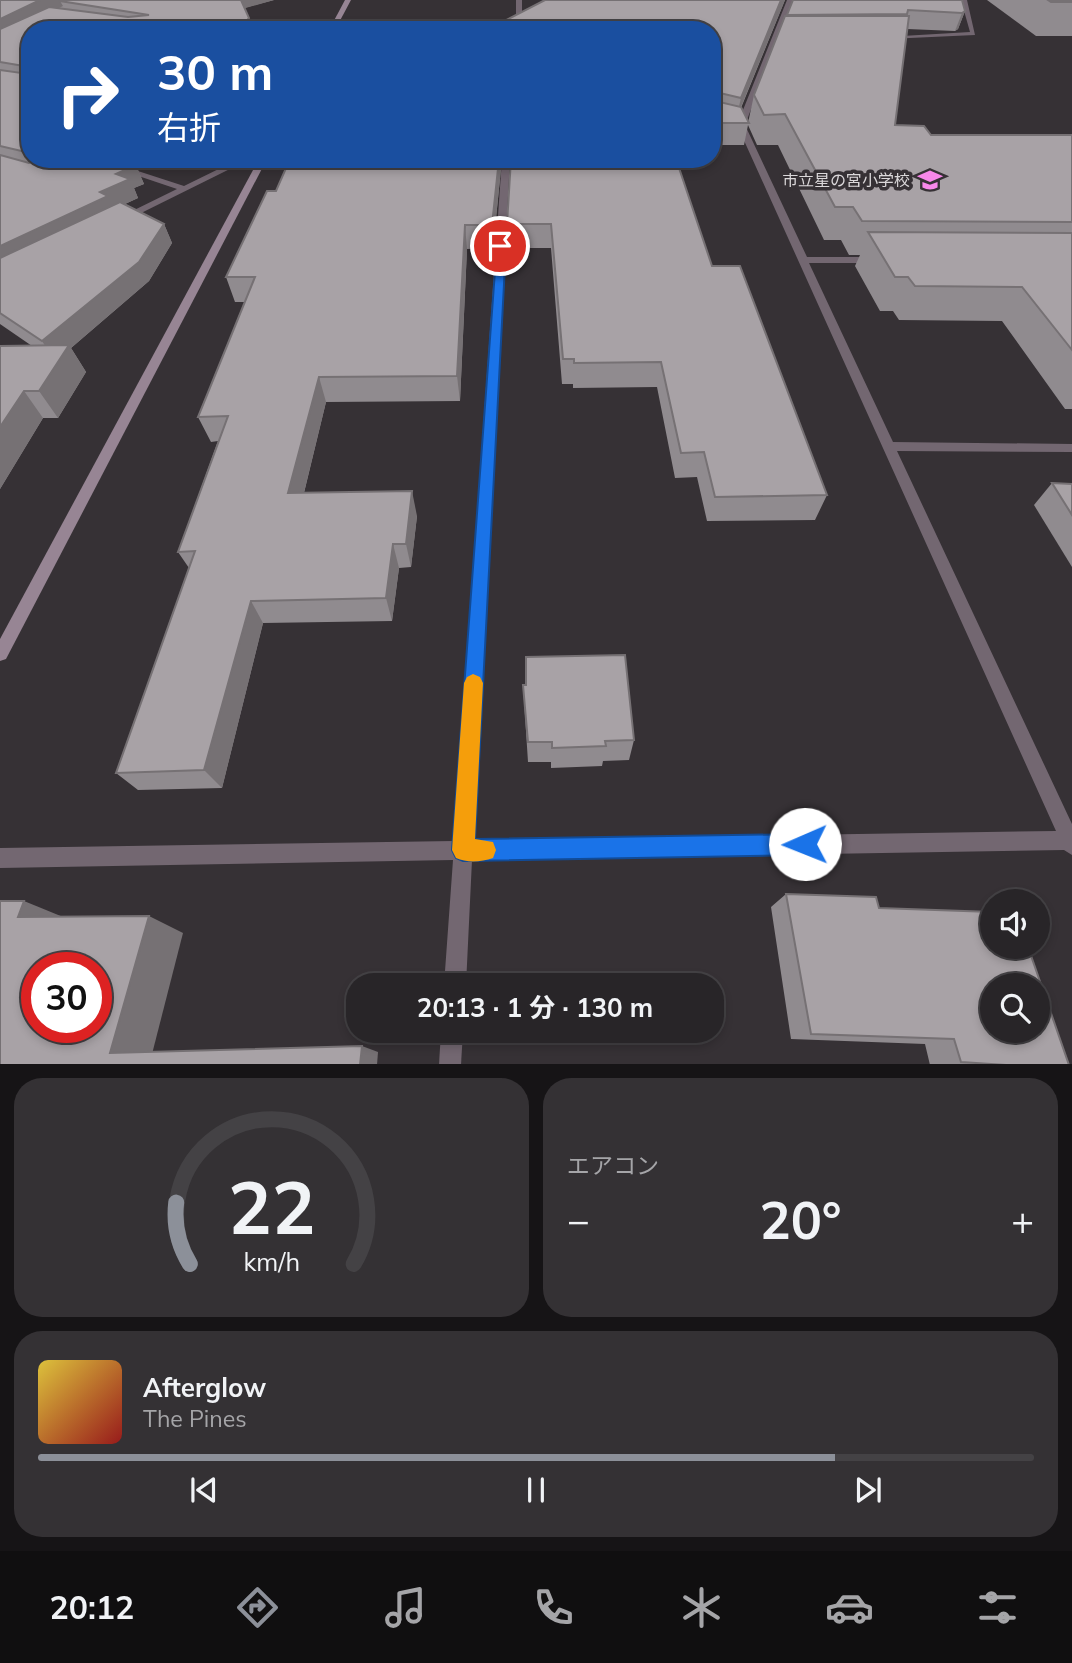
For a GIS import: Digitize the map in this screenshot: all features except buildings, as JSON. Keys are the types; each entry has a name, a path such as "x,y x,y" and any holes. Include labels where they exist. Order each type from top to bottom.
{"street":[{"path":"337,21 348,0"},
{"path":"519,0 519,21"},
{"path":"0,858 1071,842 804,260 736,124 790,0"},
{"path":"880,37 973,34 964,0"},
{"path":"521,21 531,16"},
{"path":"775,38 788,38"},
{"path":"120,168 185,189"},
{"path":"111,225 228,168"},
{"path":"0,654 258,168"},
{"path":"456,973 505,168"},
{"path":"804,260 886,261"},
{"path":"889,446 1072,448"},
{"path":"450,1064 451,1043"}],"slow traffic":[{"path":"473,683 463,850 485,850"}],"place":[{"name":"市立星の宮小学校","path":"930,180"}],"route":[{"path":"500,246 463,850 805,844"}]}
